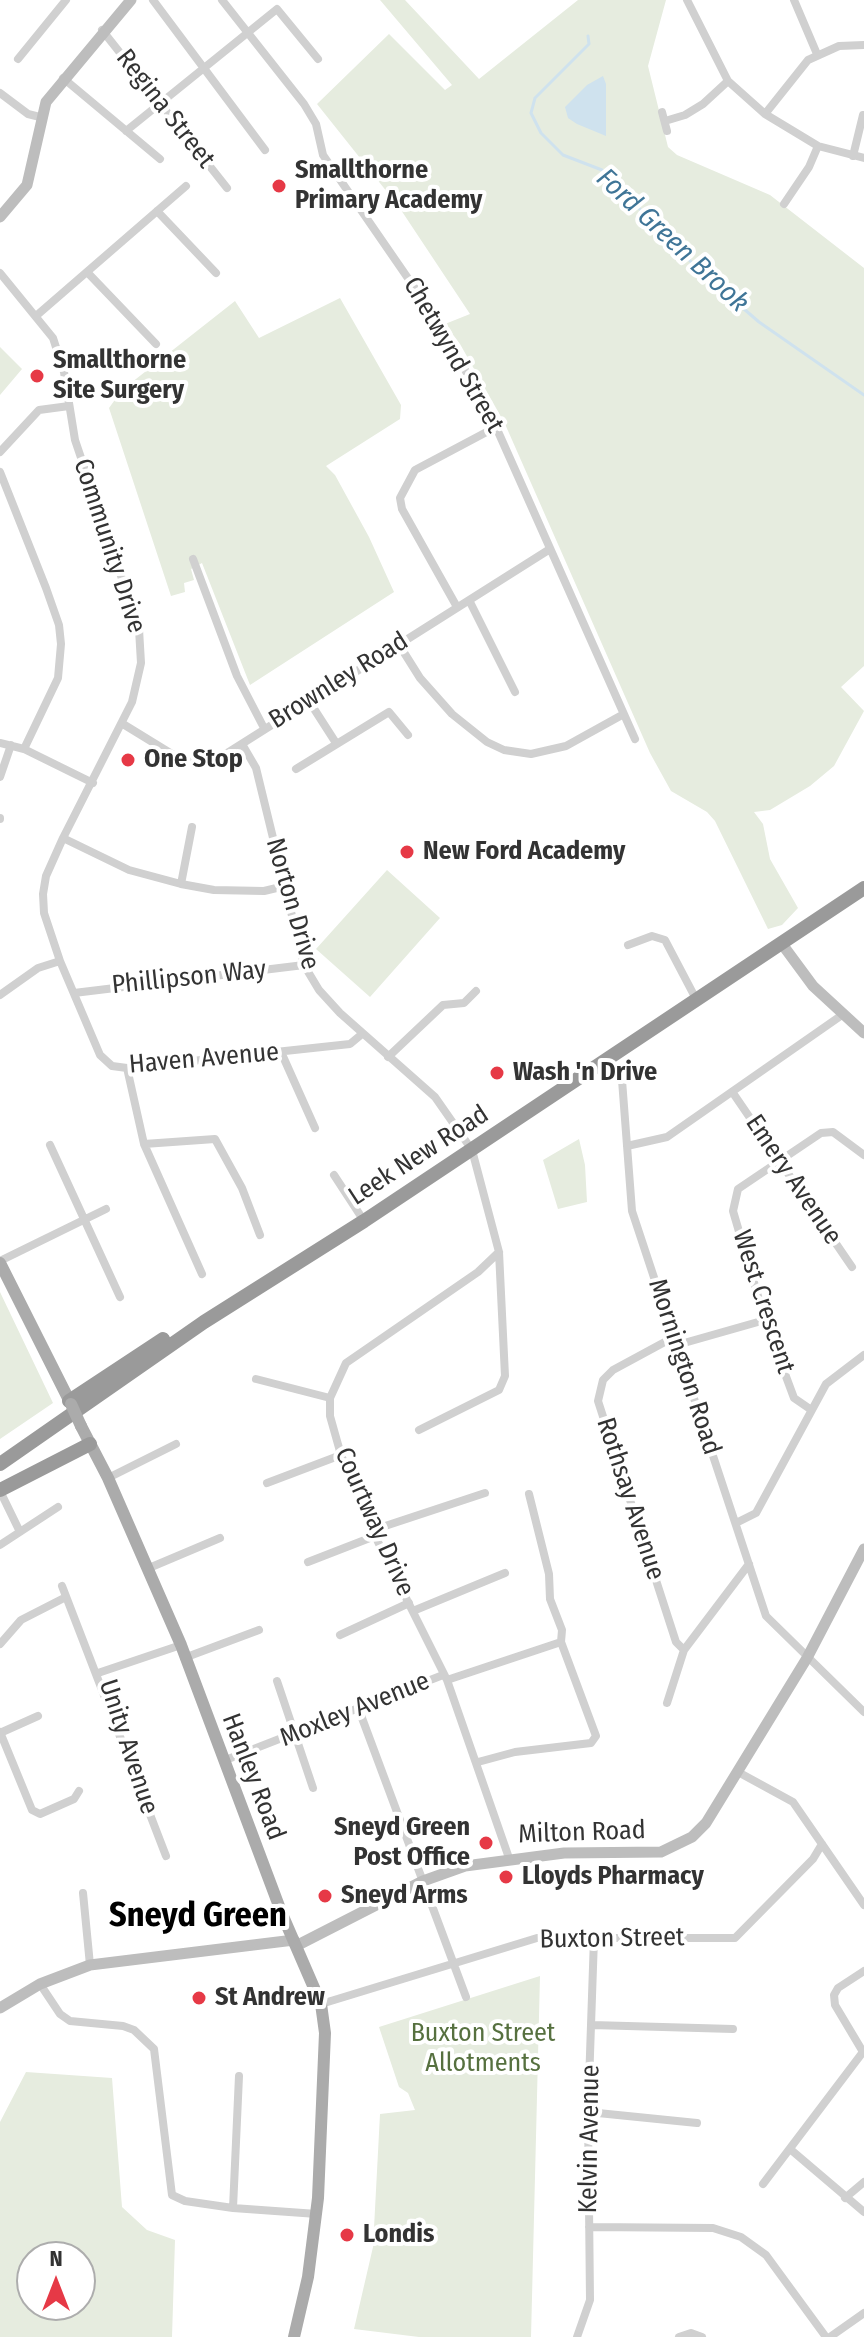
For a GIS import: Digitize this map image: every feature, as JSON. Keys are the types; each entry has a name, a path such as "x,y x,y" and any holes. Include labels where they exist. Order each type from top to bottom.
{"highway":[{"name":"Leek New Road","path":"0,1464 196,1328 472,1150 864,888"},
{"path":"70,1403 181,1328 196,1328"},
{"path":"0,1490 90,1444"}],"main road":[{"name":"Hanley Road","path":"0,1262 108,1478 149,1568 321,2004 325,2033 317,2214 308,2277 294,2337"}],"street":[{"path":"13,47 20,57 66,0"},
{"path":"0,217 27,185 40,117 63,78 131,0"},
{"path":"153,0 265,150"},
{"name":"Chetwynd Street","path":"222,0 304,104 316,124 323,155 413,282 496,427 635,739"},
{"path":"687,0 728,81 765,114 818,146 864,158"},
{"path":"794,0 817,54"},
{"path":"126,131 277,9 318,59"},
{"name":"Regina Street","path":"102,30 227,188"},
{"path":"765,114 790,77 817,54 839,46 864,45"},
{"path":"63,78 160,159"},
{"path":"667,131 663,116 685,115 703,104 728,81"},
{"path":"0,106 4,96 28,114 40,117"},
{"path":"853,156 861,114"},
{"path":"784,204 809,167 818,146"},
{"path":"36,316 186,186"},
{"path":"157,211 216,273"},
{"path":"87,272 156,344"},
{"name":"Community Drive","path":"0,273 53,338 64,372 75,440 139,629 141,663 132,702 46,876 44,913 60,961"},
{"path":"0,452 39,410 69,406"},
{"path":"457,607 402,509 400,498 415,470 496,427"},
{"path":"0,472 50,600 61,644 58,678 24,749"},
{"name":"Brownley Road","path":"123,724 180,759 202,761 221,757 550,549"},
{"path":"193,559 237,676 264,728"},
{"path":"469,600 515,692"},
{"path":"398,643 420,678 452,714 487,742 504,750 531,754 566,746 622,715"},
{"path":"507,677 519,671"},
{"path":"309,701 336,743"},
{"path":"296,769 389,712 408,735"},
{"path":"0,743 24,749 93,783"},
{"name":"Norton Drive","path":"242,744 256,768 304,965 319,990 362,1034 435,1097 472,1150"},
{"path":"0,777 11,745"},
{"path":"181,884 192,827"},
{"path":"63,838 129,870 181,884 214,890 264,891 285,886"},
{"path":"628,945 652,936 665,940 696,999"},
{"path":"782,944 813,986 864,1033"},
{"path":"0,995 38,968 60,961"},
{"name":"Haven Avenue","path":"60,961 100,1055 112,1066 127,1068 350,1044 362,1034"},
{"name":"Phillipson Way","path":"74,993 304,965"},
{"path":"388,1057 443,1005 464,1003 476,991"},
{"path":"627,1146 667,1137 842,1015"},
{"path":"281,1052 315,1128"},
{"name":"Mornington Road","path":"609,1059 622,1080 632,1211 766,1616 807,1658 857,1701 864,1712"},
{"path":"127,1068 144,1144 202,1274"},
{"name":"Emery Avenue","path":"733,1093 852,1267"},
{"name":"West Crescent","path":"810,1409 794,1398 765,1320 733,1211 738,1189 821,1133 833,1132 864,1155"},
{"path":"144,1144 215,1139 242,1188 260,1235"},
{"path":"50,1145 120,1297"},
{"path":"419,1430 499,1390 505,1376 499,1252 472,1150"},
{"path":"334,1175 364,1221"},
{"path":"0,1262 106,1209"},
{"path":"256,1379 330,1398 346,1363 478,1272 499,1252"},
{"name":"Rothsay Avenue","path":"684,1650 676,1642 598,1401 603,1380 613,1370 676,1341 765,1320"},
{"path":"736,1523 756,1513 826,1384 864,1355"},
{"name":"Courtway Drive","path":"330,1398 330,1416 341,1455 374,1533 445,1678 478,1762 509,1858"},
{"path":"108,1478 176,1444"},
{"path":"267,1483 341,1455"},
{"path":"0,1490 20,1532"},
{"path":"308,1562 374,1533 485,1493"},
{"path":"478,1762 515,1752 591,1743 596,1736 561,1642 562,1630 548,1591 549,1574 529,1494"},
{"path":"0,1545 58,1507"},
{"path":"149,1568 220,1538"},
{"name":"Milton Road","path":"295,1943 423,1881 465,1866 509,1858 661,1852 678,1846 706,1823 738,1772 807,1658 864,1549"},
{"path":"667,1703 684,1650 749,1564"},
{"path":"340,1635 505,1573"},
{"path":"62,1586 98,1673"},
{"path":"0,1644 21,1620 66,1597"},
{"name":"Unity Avenue","path":"166,1856 98,1673 259,1630"},
{"name":"Moxley Avenue","path":"223,1761 445,1678 561,1642"},
{"path":"277,1681 313,1788"},
{"path":"359,1710 466,1997"},
{"path":"38,1716 0,1733 32,1810 40,1814 74,1799 79,1791"},
{"path":"738,1772 793,1802 864,1905"},
{"name":"Buxton Street","path":"321,2004 537,1938 735,1938 813,1859 822,1844"},
{"path":"83,1893 90,1965"},
{"name":"Kelvin Avenue","path":"577,2337 590,2300 588,2112 594,1938"},
{"path":"0,2008 40,1984 90,1965 295,1943"},
{"path":"763,2184 863,2052 835,2005 834,1995 838,1988 864,1971"},
{"path":"40,1984 60,2014 70,2021 123,2026 134,2030 154,2049 172,2195 185,2201 233,2208 317,2214"},
{"path":"592,2025 733,2029"},
{"path":"233,2208 239,2076"},
{"path":"588,2112 697,2123"},
{"path":"790,2149 864,2212"},
{"path":"845,2198 864,2182"},
{"path":"589,2227 713,2228 741,2237 766,2255 828,2337 864,2313"},
{"path":"679,2337 691,2333 702,2337"}],"green space":[{"path":"380,0 405,0 479,79 578,0 666,0 648,66 668,147 677,155 770,195 864,268 864,666 841,687 864,711 834,766 810,786 770,810 754,812 763,824 770,859 798,908 782,925 768,929 715,821 707,812 671,791 650,753 505,424 460,344 445,324 470,314 399,207 317,104 389,34 445,90 452,85"},
{"path":"340,298 401,405 400,419 326,466 335,475 369,537 394,592 250,685 202,563 191,569 194,580 184,583 185,592 171,596 109,408 122,390 235,301 259,338"},
{"path":"0,347 22,369 0,395"},
{"path":"387,870 440,918 370,997 316,949"},
{"path":"579,1139 585,1165 587,1202 558,1209 543,1160"},
{"path":"0,1292 53,1403 0,1439"},
{"name":"Buxton Street Allotments","path":"540,1976 531,2337 419,2337 354,2329 373,2247 380,2114 415,2110 408,2093 399,2087 379,2027"},
{"path":"26,2072 112,2078 122,2207 147,2230 175,2240 172,2337 0,2337 0,2122"}],"water":[{"path":"603,76 606,84 606,136 568,118 565,107 587,85"}],"waterway":[{"name":"Ford Green Brook","path":"588,36 589,44 535,98 531,113 541,133 563,155 602,170 699,270 759,322 864,395"}],"place":[{"name":"Smallthorne Primary Academy","path":"279,186"},
{"name":"Smallthorne Site Surgery","path":"37,376"},
{"name":"One Stop","path":"128,760"},
{"name":"New Ford Academy","path":"407,852"},
{"name":"Wash 'n Drive","path":"497,1073"},
{"name":"Sneyd Green Post Office","path":"486,1843"},
{"name":"Lloyds Pharmacy","path":"506,1877"},
{"name":"Sneyd Arms","path":"325,1896"},
{"name":"St Andrew","path":"199,1998"},
{"name":"Londis","path":"347,2235"}],"district":[{"name":"Sneyd Green","path":"198,1917"}]}
